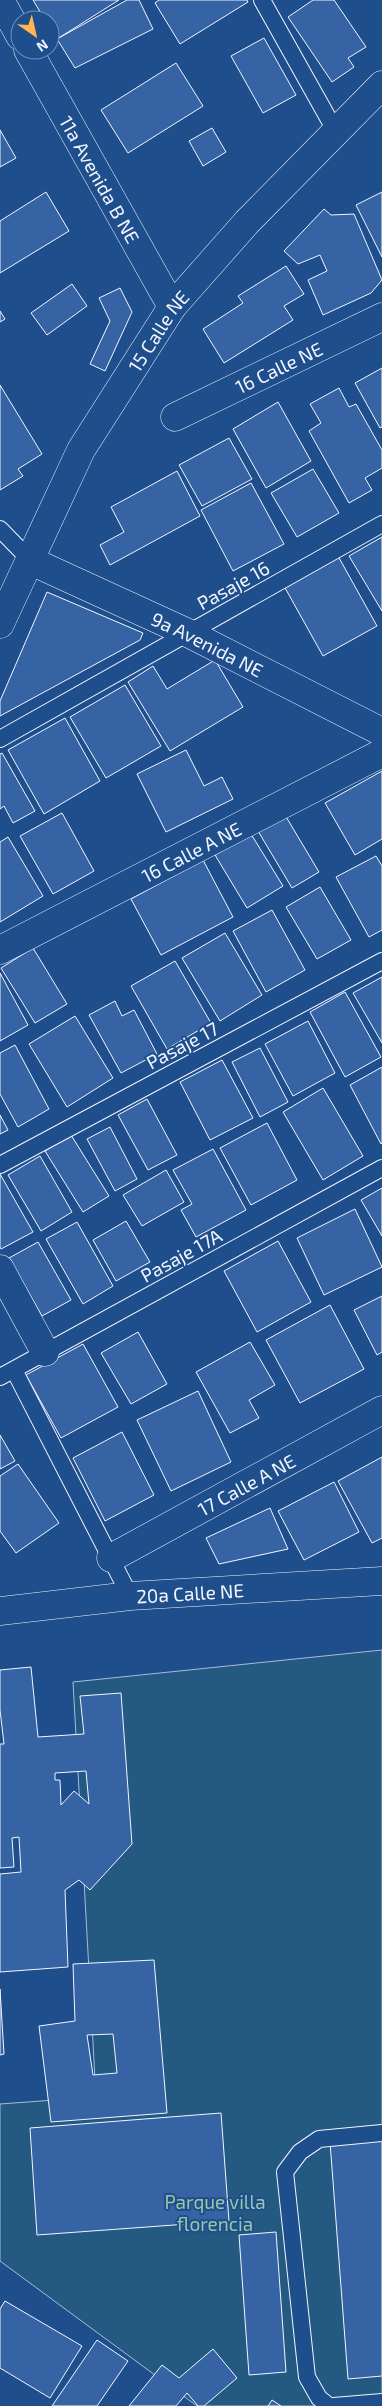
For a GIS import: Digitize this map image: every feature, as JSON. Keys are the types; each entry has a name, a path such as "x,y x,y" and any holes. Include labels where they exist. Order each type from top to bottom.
{"street":[{"path":"0,0 10,18"},
{"name":"11a Avenida B NE","path":"34,60 172,307"},
{"name":"15 Calle NE","path":"0,624 82,450 172,307 247,222 382,85"},
{"name":"16 Calle NE","path":"175,418 382,317"},
{"name":"9a Avenida NE","path":"31,561 188,633 382,732"},
{"name":"16 Calle A NE","path":"0,950 382,752"},
{"path":"0,1269 45,1352"},
{"name":"17 Calle A NE","path":"111,1558 382,1410"},
{"name":"20a Calle NE","path":"0,1611 130,1596 382,1581"}],"lane":[{"path":"262,0 336,132"},
{"name":"Pasaje 16","path":"0,739 382,524"},
{"path":"0,530 31,561"},
{"name":"Pasaje 17","path":"0,1165 382,961"},
{"name":"Pasaje 17A","path":"7,1374 382,1168"},
{"path":"7,1374 111,1558 130,1596"},
{"path":"329,2406 319,2398 307,2377 285,2172 300,2152 319,2139 382,2133"},
{"path":"334,2406 382,2402"}],"green space":[{"name":"Parque villa florencia","path":"382,1650 382,2406 197,2406 0,2261 0,2104 96,2097 73,1682"}],"building":[{"path":"33,0 119,0 60,37 60,10 39,10"},
{"path":"127,0 139,0 153,29 75,68 60,44 60,37"},
{"path":"159,0 247,0 248,2 180,44 155,3"},
{"path":"313,0 334,0 366,47 348,58 354,67 332,82 288,17"},
{"path":"264,38 296,95 263,113 231,56"},
{"path":"176,63 203,106 128,153 101,110"},
{"path":"212,128 226,152 203,166 189,141"},
{"path":"0,130 16,158 0,167"},
{"path":"46,192 69,231 0,273 0,221"},
{"path":"382,192 382,257 356,205"},
{"path":"324,209 331,215 354,214 382,280 371,293 323,315 308,280 327,271 320,255 298,264 284,251"},
{"path":"286,266 304,294 284,306 293,320 224,363 203,329 243,303 238,296"},
{"path":"72,284 87,306 47,335 31,313"},
{"path":"120,288 132,312 105,371 90,364 110,321 99,298"},
{"path":"0,311 5,319 0,322"},
{"path":"382,368 382,427 380,428 355,383"},
{"path":"0,385 42,454 18,469 23,476 0,490"},
{"path":"339,388 349,407 356,404 382,450 382,468 365,478 372,490 349,503 309,431 321,423 310,404"},
{"path":"278,402 311,461 266,488 233,429"},
{"path":"229,438 252,479 202,506 179,465"},
{"path":"313,469 339,513 297,537 271,493"},
{"path":"177,471 200,516 110,565 100,545 124,532 111,507"},
{"path":"251,483 284,544 233,571 201,510"},
{"path":"382,537 382,611 349,556"},
{"path":"338,556 377,626 323,656 284,586"},
{"path":"47,592 143,633 140,640 0,716 0,701"},
{"path":"215,660 243,707 170,751 128,682 153,666 167,689"},
{"path":"125,685 161,746 106,778 70,717"},
{"path":"65,718 100,781 44,814 8,750"},
{"path":"186,750 204,786 222,777 233,799 166,832 137,774"},
{"path":"2,753 35,811 13,823 4,806 0,809 0,754"},
{"path":"382,771 382,839 355,855 325,803"},
{"path":"282,810 319,872 292,888 255,826"},
{"path":"62,813 94,871 53,894 20,836"},
{"path":"251,834 283,886 247,908 215,855"},
{"path":"8,837 43,896 0,922 0,842"},
{"path":"376,856 382,866 382,930 369,937 336,877"},
{"path":"203,860 233,917 161,955 131,899"},
{"path":"320,887 351,940 317,959 286,907"},
{"path":"272,910 305,970 266,992 233,931"},
{"path":"225,933 262,995 220,1021 182,958"},
{"path":"33,948 67,1004 35,1023 1,968"},
{"path":"175,961 211,1023 167,1049 131,986"},
{"path":"0,973 28,1025 0,1041"},
{"path":"382,977 382,1043 353,993"},
{"path":"345,992 381,1057 345,1077 310,1012"},
{"path":"115,1001 122,1016 134,1010 157,1054 121,1073 89,1015"},
{"path":"75,1016 113,1078 67,1107 29,1044"},
{"path":"308,1021 335,1073 293,1096 265,1044"},
{"path":"15,1045 49,1109 18,1127 0,1094 0,1053"},
{"path":"260,1048 288,1102 260,1117 232,1062"},
{"path":"222,1060 253,1118 210,1140 180,1082"},
{"path":"382,1067 382,1143 381,1144 350,1085"},
{"path":"323,1088 363,1156 323,1180 283,1112"},
{"path":"147,1099 177,1155 148,1170 118,1115"},
{"path":"0,1115 8,1130 0,1134"},
{"path":"267,1123 297,1180 251,1205 220,1148"},
{"path":"110,1127 137,1179 115,1191 87,1139"},
{"path":"71,1135 109,1196 83,1212 45,1151"},
{"path":"213,1149 246,1210 196,1237 181,1210 192,1204 173,1170"},
{"path":"40,1156 72,1212 41,1231 8,1175"},
{"path":"166,1170 184,1202 142,1226 123,1195"},
{"path":"0,1174 33,1232 1,1249 0,1247"},
{"path":"382,1188 382,1236 361,1200"},
{"path":"355,1209 382,1267 324,1295 297,1238"},
{"path":"126,1221 150,1262 116,1281 93,1240"},
{"path":"77,1222 113,1286 83,1304 46,1239"},
{"path":"278,1241 311,1302 257,1332 224,1271"},
{"path":"38,1242 71,1300 42,1316 9,1258"},
{"path":"382,1296 382,1352 377,1355 354,1310"},
{"path":"330,1305 364,1369 300,1403 266,1340"},
{"path":"138,1332 167,1384 131,1404 101,1353"},
{"path":"250,1342 275,1385 249,1400 259,1418 230,1433 196,1372"},
{"path":"83,1344 118,1407 61,1438 26,1375"},
{"path":"198,1391 231,1462 171,1491 137,1420"},
{"path":"122,1432 154,1495 105,1521 73,1458"},
{"path":"0,1435 15,1461 0,1469"},
{"path":"382,1457 382,1538 372,1543 338,1481"},
{"path":"18,1464 59,1523 16,1553 0,1531 0,1476"},
{"path":"334,1482 359,1532 304,1560 278,1511"},
{"path":"270,1508 288,1549 219,1564 206,1538"},
{"path":"31,1667 38,1737 84,1734 80,1696 121,1693 132,1844 90,1890 79,1880 65,1890 68,1967 0,1972 0,1874 21,1872 19,1837 12,1838 14,1867 0,1868 0,1744 4,1744 0,1710 0,1670","holes":["86,1771 89,1804 74,1791 61,1805 60,1780 55,1780 55,1773"]},
{"path":"154,1960 167,2113 51,2122 39,2026 75,2021 73,1964","holes":["113,2034 117,2073 93,2075 87,2035"]},
{"path":"0,1989 4,2054 0,2055"},
{"path":"221,2113 229,2221 37,2235 30,2128"},
{"path":"382,2138 382,2376 348,2379 330,2142"},
{"path":"276,2232 286,2372 249,2375 239,2235"},
{"path":"5,2301 82,2346 50,2398 0,2368 0,2309"},
{"path":"97,2340 128,2361 97,2406 52,2406"},
{"path":"213,2349 237,2378 204,2406 198,2406 187,2393 176,2406 129,2406 162,2365 179,2378"},
{"path":"272,2400 281,2406 268,2406"}]}
